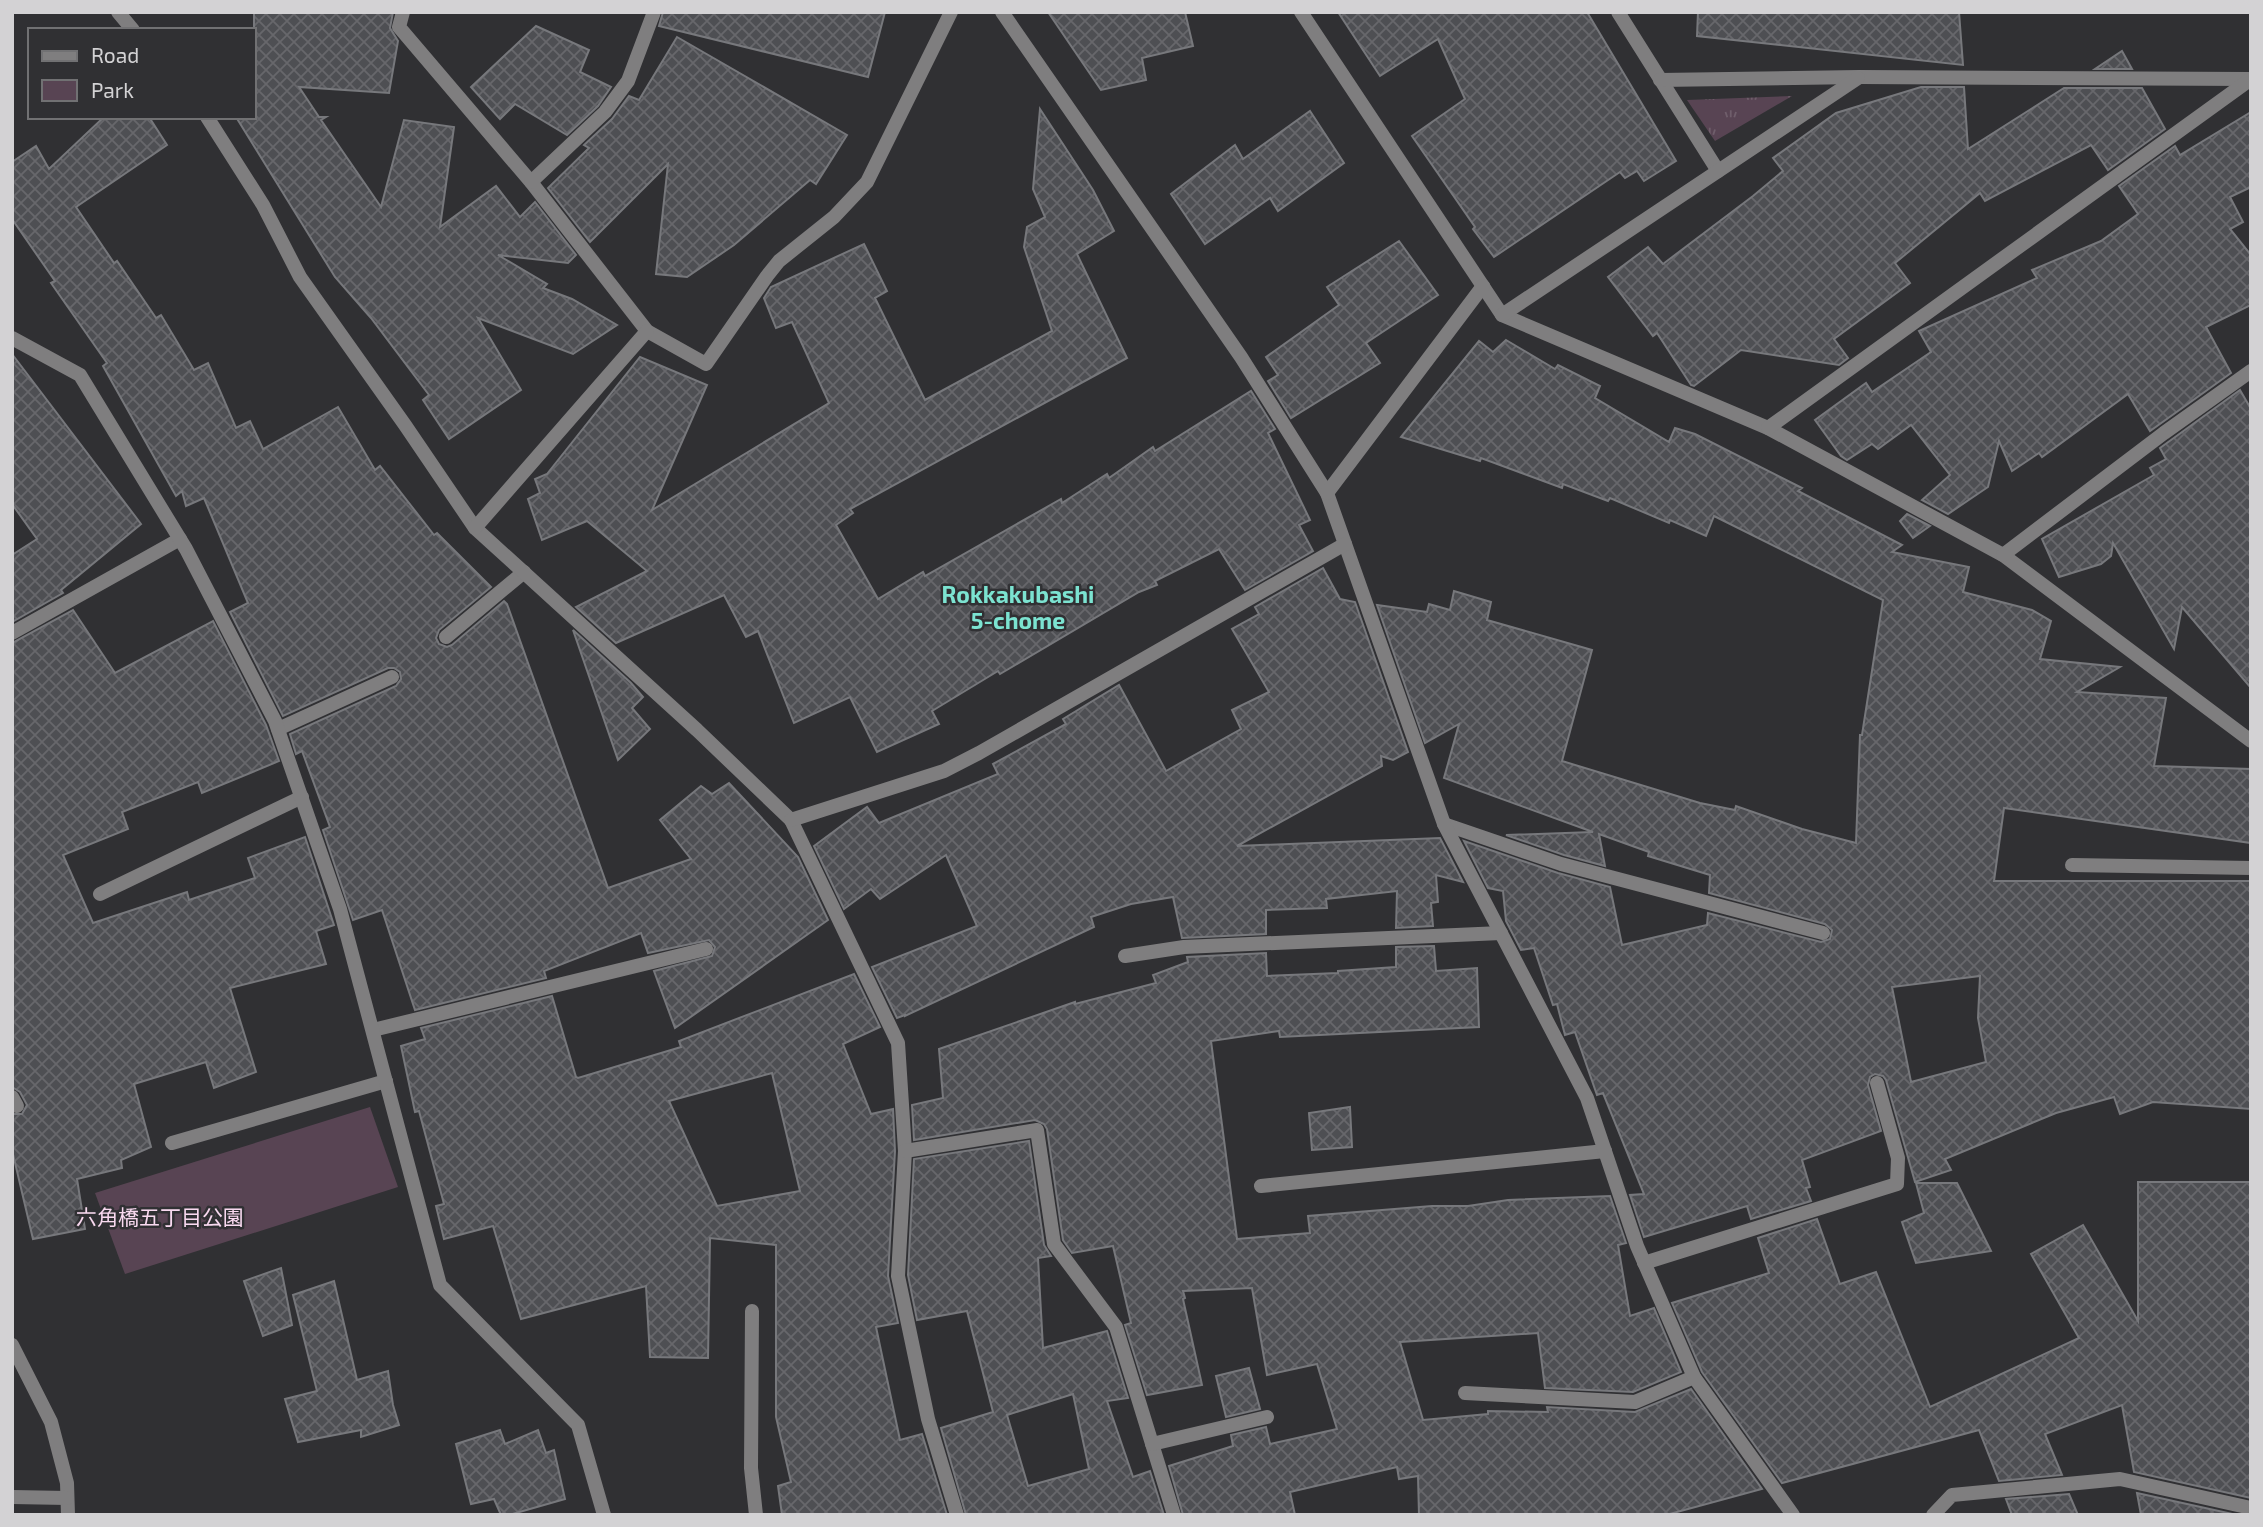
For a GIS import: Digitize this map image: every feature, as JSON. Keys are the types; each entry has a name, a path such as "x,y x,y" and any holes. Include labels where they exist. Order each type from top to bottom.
{"street":[{"path":"118,12 131,28"},
{"path":"403,12 399,27 531,182 647,331 706,364 779,261 834,217 867,181 951,12"},
{"path":"531,182 605,112 628,82 654,12"},
{"path":"1002,12 1241,357 1326,493 1444,824 1587,1098 1644,1263 1694,1377 1793,1515"},
{"path":"1301,12 1502,315 1768,428 2003,555 2251,741"},
{"path":"1618,12 1718,171"},
{"path":"1502,315 1859,77"},
{"path":"1660,80 1859,77 2251,79 1768,428"},
{"path":"208,119 263,205 300,277 475,528 697,730 791,820 898,1043 905,1151 898,1276 928,1419 957,1515"},
{"path":"1326,493 1483,286"},
{"path":"475,528 647,331"},
{"path":"12,338 80,375 180,539 278,729 340,909 440,1285 578,1425 604,1515"},
{"path":"2003,555 2251,371"},
{"path":"12,633 180,539"},
{"path":"791,820 944,771 1345,544"},
{"path":"446,636 524,572"},
{"path":"278,729 392,677"},
{"path":"100,894 302,797"},
{"path":"1444,824 1561,864 1823,933"},
{"path":"2072,865 2251,868"},
{"path":"1125,957 1184,947 1501,933"},
{"path":"373,1030 706,949"},
{"path":"172,1143 386,1081"},
{"path":"1644,1263 1897,1184 1898,1158 1877,1083"},
{"path":"905,1151 1037,1130 1054,1244 1116,1327 1174,1515"},
{"path":"1261,1186 1605,1151"},
{"path":"752,1311 751,1468 756,1515"},
{"path":"12,1345 51,1422 67,1483 68,1515"},
{"path":"1465,1393 1635,1402 1694,1377"},
{"path":"1152,1444 1267,1417"},
{"path":"1933,1515 1952,1496 2120,1479 2251,1508"},
{"path":"12,1497 67,1498"}],"green space":[{"path":"1792,96 1715,141 1687,100"},
{"name":"六角橋五丁目公園","path":"370,1107 398,1187 125,1274 95,1193"}],"building":[{"path":"254,12 393,12 390,28 398,41 389,93 299,87 319,117 326,117 321,120 381,207 404,120 454,127 440,227 496,186 520,217 535,202 576,255 568,263 498,255 547,284 543,288 572,299 617,325 573,354 478,318 521,390 449,439 423,400 429,395 371,318 335,277 237,119 256,119"},
{"path":"663,12 885,12 868,77 659,26"},
{"path":"1048,12 1185,12 1193,46 1142,58 1146,80 1101,90"},
{"path":"1338,12 1587,12 1676,161 1644,181 1637,171 1625,178 1620,172 1494,257 1412,136 1465,99 1438,39 1380,76"},
{"path":"1698,12 1959,12 1963,65 1697,36"},
{"path":"536,26 589,50 580,72 611,87 598,106 567,135 515,104 500,119 471,87"},
{"path":"677,37 847,135 816,184 810,180 734,245 687,277 656,274 668,164 590,242 548,188 589,148 584,145 612,119 629,96 639,100"},
{"path":"2122,51 2132,69 2095,69"},
{"path":"1921,87 1964,87 1968,149 2064,88 2142,88 2165,129 2108,170 2091,145 1985,201 1980,193 1895,263 1910,283 1834,339 1848,358 1839,365 1741,350 1694,386 1691,385 1657,333 1653,336 1608,277 1648,247 1663,264 1783,171 1773,158 1836,113"},
{"path":"1040,109 1093,190 1114,231 1077,254 1127,358 850,509 853,513 836,525 878,599 923,572 925,576 1061,499 1062,503 1107,474 1109,478 1153,447 1155,451 1251,391 1275,429 1268,433 1310,520 1299,525 1313,551 1245,590 1219,549 1155,581 1157,585 1139,592 1000,674 998,671 932,711 939,724 877,752 850,697 794,723 758,631 746,637 724,595 616,643 576,607 647,571 587,521 542,540 528,499 540,493 535,479 547,474 640,357 707,385 652,510 829,403 792,322 776,328 764,298 771,287 864,244 887,291 875,298 925,400 1052,331 1024,247 1027,227 1045,217 1033,189"},
{"path":"1310,111 1344,163 1278,211 1270,198 1205,244 1171,194 1235,145 1243,159"},
{"path":"2251,112 2251,187 2230,197 2243,222 2230,229 2251,255 2251,305 2206,327 2231,373 2150,431 2128,394 2042,457 2039,453 2012,471 1999,441 1988,487 1948,514 1922,500 1950,475 1911,425 1878,449 1872,444 1847,460 1841,456 1815,420 1866,383 1872,392 1931,352 1919,331 2037,278 2032,270 2101,241 2138,214 2119,186 2175,146 2180,155"},
{"path":"102,119 150,119 167,145 76,207 156,318 161,315 194,370 208,363 236,428 250,421 263,449 338,407 375,470 380,466 434,535 437,533 491,587 439,630 436,638 439,644 447,647 452,645 504,601 507,604 608,888 691,859 660,820 701,786 712,794 729,783 798,857 828,920 675,1028 654,971 712,956 715,947 709,940 648,953 641,933 544,971 546,978 415,1010 382,910 353,920 323,830 330,827 302,751 296,754 290,734 396,686 401,679 400,672 388,668 283,716 230,612 248,603 204,498 186,506 182,491 176,496 103,366 107,363 51,283 55,281 12,219 12,162 36,146 49,169"},
{"path":"1399,241 1438,295 1366,343 1380,363 1291,418 1268,381 1278,375 1266,357 1339,305 1327,287"},
{"path":"1506,340 1555,369 1558,365 1600,386 1595,398 1669,442 1675,428 1695,434 1802,488 1798,491 1902,545 1892,552 1969,567 1963,592 2032,610 2051,621 2040,659 2120,667 2077,692 2166,698 2154,766 2251,769 2251,843 2004,808 1994,881 2251,881 2251,1109 2153,1102 2120,1114 2114,1097 2056,1113 1945,1159 1951,1170 1915,1182 1886,1080 1875,1074 1870,1077 1868,1085 1881,1131 1802,1160 1811,1201 1751,1219 1747,1206 1644,1237 1630,1195 1644,1194 1603,1093 1597,1095 1575,1032 1565,1035 1557,1004 1553,1005 1534,948 1521,950 1506,921 1503,891 1488,888 1464,841 1558,873 1610,887 1622,945 1707,925 1708,913 1821,942 1830,939 1832,930 1825,924 1709,893 1710,875 1648,856 1649,852 1599,834 1605,866 1506,835 1593,832 1444,778 1459,724 1425,743 1377,605 1427,612 1429,604 1450,610 1454,591 1491,602 1487,620 1592,650 1562,761 1700,803 1735,810 1736,806 1802,829 1856,843 1860,735 1883,600 1714,516 1706,536 1610,498 1608,501 1563,484 1562,488 1481,458 1480,461 1401,437 1479,341 1493,352","holes":["1980,976 1978,1018 1986,1062 1911,1082 1892,987"]},
{"path":"12,354 141,524 61,590 63,593 12,622 12,555 37,539 12,504"},
{"path":"2240,390 2251,409 2251,688 2182,607 2174,649 2113,543 2111,556 2101,564 2059,577 2042,539 2154,475 2150,468 2166,459 2160,448"},
{"path":"1907,514 1930,526 1913,538 1900,521"},
{"path":"1323,568 1340,599 1355,602 1408,752 1393,760 1381,756 1382,766 1237,846 1440,838 1463,882 1436,875 1438,902 1431,903 1433,926 1396,928 1397,891 1326,899 1327,908 1266,910 1266,934 1182,938 1173,897 1131,904 1091,917 1094,927 897,1018 872,967 977,926 946,855 880,899 871,889 844,909 814,846 867,807 879,823 998,774 993,764 1066,724 1063,719 1119,685 1166,771 1241,729 1232,710 1269,692 1232,629 1259,614 1255,607"},
{"path":"73,610 115,673 213,621 266,725 279,761 202,793 198,782 122,812 128,829 63,855 93,923 187,892 189,900 255,878 248,858 305,837 334,925 316,931 326,964 230,988 256,1072 214,1088 206,1062 134,1084 151,1147 121,1160 122,1168 77,1179 85,1229 33,1239 12,1150 12,1114 22,1114 27,1105 20,1092 12,1087 12,643"},
{"path":"573,630 643,697 632,708 650,729 618,760"},
{"path":"1434,946 1436,971 1477,968 1479,1027 1280,1037 1279,1031 1211,1041 1237,1239 1310,1233 1308,1216 1432,1206 1468,1206 1508,1200 1610,1196 1626,1243 1618,1245 1630,1316 1654,1308 1681,1372 1633,1392 1545,1388 1538,1333 1400,1342 1423,1420 1488,1414 1488,1411 1548,1412 1547,1407 1635,1412 1691,1389 1762,1489 1666,1515 1419,1515 1418,1476 1399,1479 1397,1467 1290,1492 1295,1515 1183,1515 1169,1466 1233,1446 1231,1435 1266,1427 1270,1444 1337,1429 1317,1364 1267,1375 1252,1288 1183,1291 1202,1385 1147,1395 1125,1325 1131,1323 1113,1246 1072,1253 1063,1240 1047,1129 1044,1124 1035,1120 914,1140 912,1105 943,1098 939,1049 1075,1002 1156,983 1153,975 1188,962 1187,957 1266,953 1267,976 1338,973 1396,967 1396,947"},
{"path":"854,974 880,1027 843,1044 871,1114 893,1109 895,1151 888,1276 898,1323 876,1327 900,1440 922,1434 947,1515 782,1515 778,1486 791,1482 776,1417 776,1245 710,1238 708,1358 650,1357 646,1286 521,1319 493,1226 444,1239 436,1206 444,1204 419,1111 415,1112 401,1046 425,1039 421,1028 552,996 578,1078 681,1047 679,1041","holes":["772,1073 800,1191 717,1206 669,1101"]},
{"path":"1350,1107 1352,1147 1312,1150 1309,1113"},
{"path":"1029,1141 1044,1245 1051,1256 1038,1258 1043,1348 1107,1331 1128,1398 1107,1401 1133,1477 1150,1471 1164,1515 966,1515 941,1428 993,1412 967,1311 917,1320 908,1275 914,1159","holes":["1073,1394 1089,1469 1028,1486 1007,1415"]},
{"path":"2138,1182 2251,1182 2251,1498 2134,1472 2122,1405 2045,1434 2062,1475 1999,1481 1979,1430 1782,1483 1702,1372 1672,1303 1769,1273 1758,1238 1817,1219 1840,1284 1876,1272 1930,1407 2079,1338 2031,1254 2083,1225 2138,1321"},
{"path":"1916,1183 1957,1183 1991,1251 1916,1263 1902,1222 1924,1213"},
{"path":"281,1268 292,1325 263,1336 244,1281"},
{"path":"334,1281 357,1380 388,1371 399,1425 361,1437 361,1430 298,1442 285,1399 317,1391 293,1295"},
{"path":"1249,1368 1260,1409 1226,1417 1216,1376"},
{"path":"500,1430 505,1444 538,1430 546,1453 554,1450 565,1499 509,1515 501,1515 494,1499 471,1504 456,1444"},
{"path":"2137,1493 2237,1515 2141,1515"},
{"path":"2069,1494 2078,1515 2012,1515 2006,1499"}],"district":[{"name":"Rokkakubashi 5-chome","path":"1018,608"}]}
